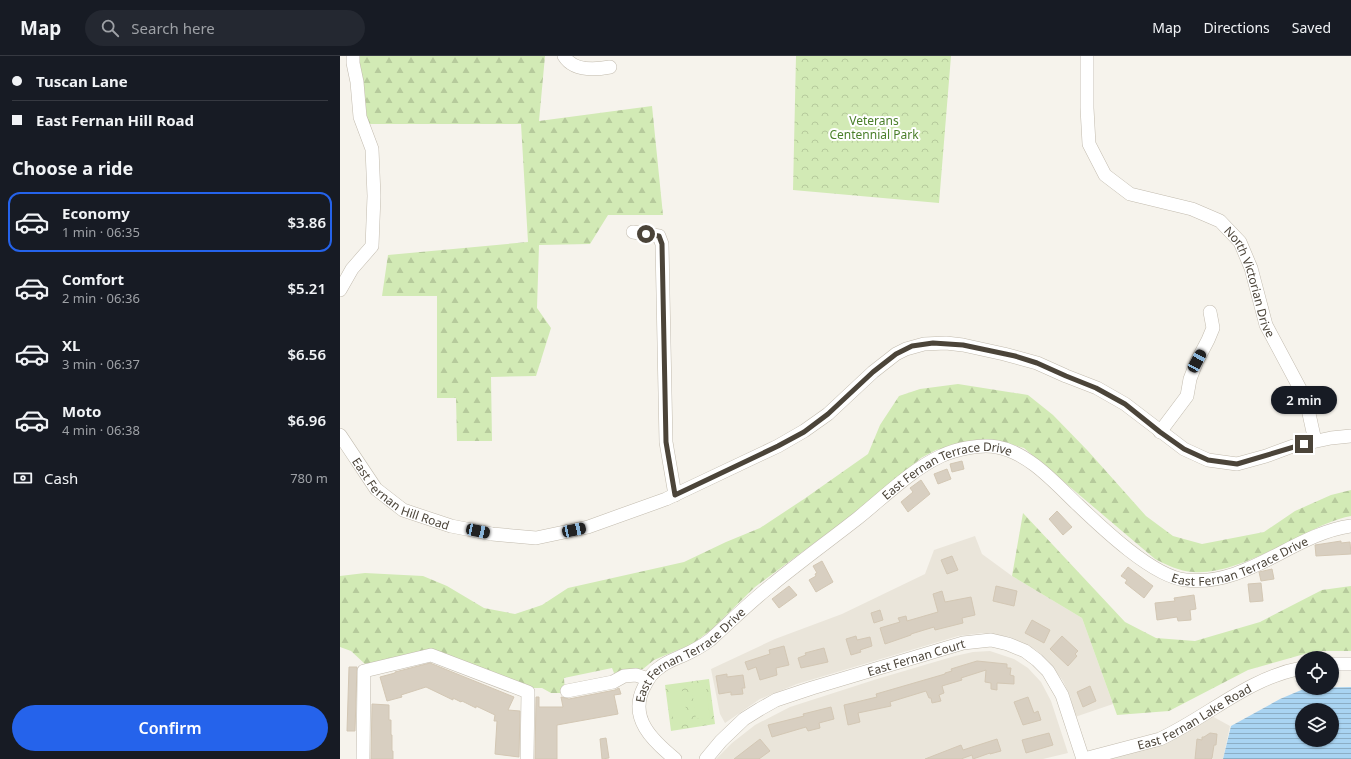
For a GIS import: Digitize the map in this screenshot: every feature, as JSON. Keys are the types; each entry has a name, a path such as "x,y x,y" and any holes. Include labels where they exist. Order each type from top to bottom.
{"street":[{"path":"340,290 352,269 372,246 374,196 372,149 360,117 353,56"},
{"path":"564,56 573,65 582,68 610,67"},
{"name":"North Victorian Drive","path":"1087,56 1089,144 1105,175 1130,194 1192,208 1220,222 1240,242 1251,268 1266,325 1306,400 1315,441"},
{"path":"633,232 659,236 662,244 666,442 675,495"},
{"path":"1160,432 1187,396 1190,379 1213,328 1210,312"},
{"name":"East Fernan Hill Road","path":"340,434 376,489 403,510 451,526 492,534 536,538 588,527 675,495 778,446 804,432 828,414 873,372 896,354 912,346 928,343 963,345 1037,363 1096,388 1125,404 1184,449 1208,460 1237,464 1266,456 1293,446 1351,436"},
{"name":"East Fernan Terrace Drive","path":"675,759 653,740 645,728 641,718 639,700 648,679 659,667 710,640 773,584 914,473 942,455 981,447 996,447 1006,449 1017,454 1034,465 1052,480 1095,521 1116,538 1149,564 1165,575 1175,579 1201,581 1233,574 1263,563 1300,542 1329,531 1351,526"},
{"name":"East Fernan Court","path":"706,759 721,741 744,719 760,708 776,700 963,643 991,640 1008,644 1025,651 1048,670 1062,694 1083,759"},
{"path":"363,759 364,671 431,655 528,692 527,759"},
{"path":"1339,664 1351,664"},
{"name":"East Fernan Lake Road","path":"1083,759 1148,743 1171,734 1250,686 1277,675 1295,670"},
{"path":"566,691 613,682 624,676 636,675 648,679"}],"shaded area":[{"path":"975,536 982,554 1012,576 1082,618 1113,704 1075,717 1070,696 1063,681 1048,661 1036,650 1010,637 982,633 958,636 797,684 760,699 725,723 720,714 711,669 775,639 842,614 925,574 934,550"},
{"path":"990,651 1014,659 1028,668 1041,682 1051,701 1068,753 1043,759 716,759 732,743 755,725 790,707 955,656 973,652"},
{"path":"1210,715 1230,726 1223,759 1101,759"}],"green space":[{"path":"354,56 545,56 539,121 652,106 663,215 608,215 590,244 539,245 537,308 551,328 536,376 491,377 492,441 457,441 456,398 437,398 437,296 382,296 388,255 528,242 521,124 355,124"},
{"name":"Veterans Centennial Park","path":"796,56 951,56 939,203 793,190"},
{"path":"958,384 1028,395 1053,415 1088,451 1146,516 1173,536 1202,544 1264,532 1295,511 1331,495 1351,490 1351,516 1316,528 1250,560 1236,565 1207,572 1193,572 1173,567 1155,559 1024,448 1002,442 962,444 936,450 921,458 840,524 755,587 711,630 692,644 654,660 643,669 614,673 612,668 564,678 565,693 551,693 542,688 530,688 420,653 365,664 351,651 340,647 340,576 365,573 423,576 447,586 484,608 515,614 542,605 568,588 684,562 760,528 868,454 880,425 899,396 920,389"},
{"path":"1023,513 1125,622 1156,638 1195,641 1260,622 1322,590 1351,586 1351,651 1295,651 1295,657 1248,670 1169,711 1117,715 1082,618 1012,576"},
{"path":"709,679 715,724 671,731 665,685"},
{"path":"706,687 710,717 696,719 692,690"},
{"path":"683,691 688,721 674,723 669,693"}],"water":[{"path":"1339,687 1351,687 1351,759 1223,759 1231,726 1280,699 1295,693 1295,695 1339,695"}],"building":[{"path":"962,461 964,469 952,472 950,464"},
{"path":"947,469 951,479 938,484 934,474"},
{"path":"921,480 930,494 908,512 901,502 913,492 910,488"},
{"path":"1057,511 1072,527 1063,535 1049,519"},
{"path":"1341,541 1341,543 1350,542 1351,554 1316,556 1315,545"},
{"path":"952,556 958,570 947,574 941,560"},
{"path":"822,561 833,582 816,592 809,580 816,576 815,574 817,573 813,566"},
{"path":"1128,567 1153,586 1144,598 1125,583 1127,580 1121,576"},
{"path":"1272,569 1274,579 1261,581 1259,572"},
{"path":"1261,583 1263,601 1250,602 1248,584"},
{"path":"789,586 797,595 779,608 772,599"},
{"path":"996,586 1017,591 1014,606 993,601"},
{"path":"942,591 945,602 971,597 975,615 962,618 963,623 935,630 934,627 885,644 880,628 900,622 898,618 906,616 907,621 938,612 933,594"},
{"path":"1194,595 1196,609 1190,610 1191,620 1178,621 1177,617 1157,620 1155,603 1175,601 1174,598"},
{"path":"880,610 883,620 874,623 871,613"},
{"path":"1032,620 1050,630 1044,643 1025,633"},
{"path":"856,636 857,640 870,637 872,646 851,655 846,639"},
{"path":"1062,636 1078,651 1075,654 1077,656 1068,666 1050,649"},
{"path":"784,646 789,665 776,668 777,675 760,680 756,667 748,670 745,662 770,654 769,650"},
{"path":"824,648 828,662 801,668 798,658 806,655 805,653"},
{"path":"977,661 1007,664 1007,668 1011,668 1010,675 1014,676 1014,684 997,683 997,690 991,689 991,683 985,682 986,670 942,686 944,693 939,695 941,701 932,703 931,698 929,698 926,691 890,702 891,706 858,713 860,722 848,725 844,705 877,697 876,694 945,674 952,671 951,669"},
{"path":"430,663 514,697 508,710 520,711 519,757 495,754 497,721 494,721 495,715 476,706 476,708 453,698 453,700 426,687 401,695 402,697 387,701 380,677"},
{"path":"349,667 357,667 355,731 347,731"},
{"path":"727,674 727,677 743,675 745,688 742,688 743,694 731,695 731,692 719,694 716,676"},
{"path":"1090,686 1096,701 1083,707 1077,692"},
{"path":"619,688 621,694 614,695 618,714 557,725 557,759 535,759 536,697 539,697 539,707 563,707 561,697 569,699"},
{"path":"1028,697 1034,713 1038,711 1041,720 1023,725 1014,702"},
{"path":"372,704 389,705 393,759 371,759"},
{"path":"831,707 834,719 819,723 820,728 808,731 806,727 772,737 768,725 804,716 803,714"},
{"path":"1049,733 1053,745 1026,753 1022,740"},
{"path":"1210,733 1217,734 1216,745 1214,745 1212,758 1195,759 1197,739 1202,740 1202,737"},
{"path":"606,738 609,758 602,759 600,739"},
{"path":"760,739 770,751 759,759 734,759"},
{"path":"997,739 1001,751 973,759 972,755 961,759 925,759 961,745 963,750"}],"route":[{"path":"646,234 659,236 662,244 666,442 675,495 804,432 828,414 873,372 896,354 912,346 933,343 963,345 1015,356 1037,363 1096,388 1125,404 1184,449 1208,460 1237,464 1266,456 1293,446 1304,444"}]}
